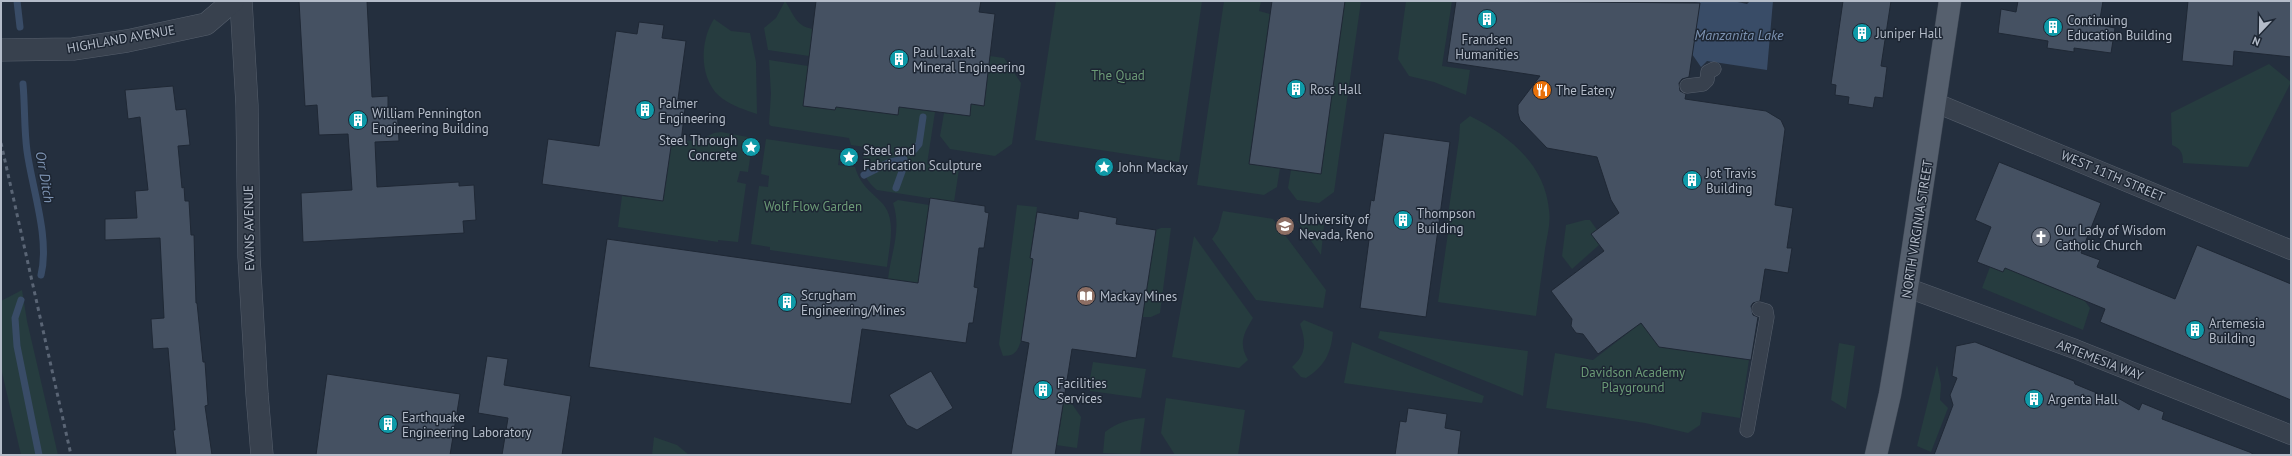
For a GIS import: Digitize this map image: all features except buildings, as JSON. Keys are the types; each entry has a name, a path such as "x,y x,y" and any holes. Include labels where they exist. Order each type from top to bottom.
{"main road":[{"name":"NORTH VIRGINIA STREET","path":"1876,455 1890,394 1908,288 1950,1"}],"street":[{"name":"HIGHLAND AVENUE","path":"1,50 73,49 127,41 206,24 233,1"},
{"name":"EVANS AVENUE","path":"241,1 247,105 249,257 262,455"},
{"path":"1687,86 1703,84 1707,80 1708,72 1714,69"},
{"name":"WEST 11TH STREET","path":"1936,103 2291,250"},
{"name":"ARTEMESIA WAY","path":"1908,288 2075,349 2291,435"},
{"path":"1748,430 1767,317 1766,311 1759,309"}],"green space":[{"path":"785,1 793,15 802,25 813,29 809,56 768,50 764,28 776,18"},
{"name":"The Quad","path":"1056,1 1202,1 1179,162 1035,140"},
{"path":"1224,1 1261,1 1259,11 1270,14 1249,164 1280,168 1277,187 1264,195 1197,185"},
{"path":"1345,1 1361,1 1334,192 1319,203 1297,200 1288,188 1291,170 1321,174"},
{"path":"1406,1 1452,1 1442,66 1470,70 1466,95 1434,82 1409,76 1398,59"},
{"path":"714,19 731,31 750,33 756,62 757,114 735,106 723,99 715,92 709,83 704,61 704,50 709,28"},
{"path":"990,56 1004,58 1021,83 1012,144 995,156 950,149 940,136 944,113 969,116 971,104 984,106"},
{"path":"769,60 808,66 803,106 835,110 836,106 898,115 899,107 935,112 927,164 959,169 954,202 877,190 865,176 863,160 865,147 851,145 849,138 771,126 769,124 771,94"},
{"path":"2269,64 2291,82 2248,167 2183,163 2181,152 2178,148 2172,145 2171,113"},
{"path":"1470,116 1498,132 1522,153 1532,165 1546,194 1549,210 1549,225 1536,316 1438,302 1448,233 1446,229 1460,124"},
{"path":"721,132 753,138 748,172 740,171 737,182 746,184 738,242 718,240 718,242 618,227 622,196 663,201 672,140 698,141 714,133"},
{"name":"Wolf Flow Garden","path":"766,139 840,150 838,165 855,167 862,182 886,208 889,215 891,232 887,267 770,250 770,247 751,244 759,186 768,187 769,176 761,174"},
{"name":"Wolf Flow Garden","path":"898,200 929,205 918,283 888,279 896,232 893,203"},
{"path":"1017,205 1037,207 1030,258 1033,259 1021,341 1015,353 1003,356 999,344"},
{"path":"1223,211 1273,219 1326,290 1323,308 1256,300 1212,239 1218,230"},
{"path":"1590,220 1597,230 1599,245 1572,269 1562,256 1566,225"},
{"path":"1297,221 1324,225 1321,255"},
{"path":"1161,228 1171,228 1160,313 1151,317 1142,317 1156,230"},
{"path":"1194,236 1253,318 1243,338 1243,348 1248,360 1239,368 1172,357"},
{"path":"1990,267 2003,272 2005,268 2084,300 2090,308 2083,330 1982,288"},
{"path":"22,290 27,321 58,455 21,455 1,368 1,301"},
{"path":"1304,320 1333,332 1329,353 1318,369 1306,378 1301,377 1292,367 1303,352 1304,342 1300,324"},
{"name":"Davidson Academy Playground","path":"1641,323 1660,347 1749,360 1740,418 1702,412 1700,425 1688,433 1645,423 1546,408 1555,353 1593,360"},
{"path":"1380,331 1528,351 1523,396 1378,338"},
{"path":"1352,342 1484,396 1482,403 1344,383"},
{"path":"1839,343 1855,346 1846,409 1831,400"},
{"path":"1093,362 1146,369 1141,398 1090,391 1089,384"},
{"path":"1937,365 1941,384 1940,400 1948,408 1931,452 1917,446"},
{"path":"1065,394 1081,417 1077,448 1049,444 1017,420 1060,427"},
{"path":"1166,398 1245,410 1238,455 1175,455 1161,433"},
{"path":"1145,418 1140,455 1103,453 1105,432 1124,422"},
{"path":"654,437 677,445 689,455 652,455"}],"water":[{"name":"Manzanita Lake","path":"1690,1 1733,1 1747,4 1750,1 1773,1 1767,70 1707,61 1701,67 1692,54 1700,3"}],"waterway":[{"name":"Orr Ditch","path":"17,1 20,27"},
{"name":"Orr Ditch","path":"23,84 27,151 42,229 43,261 41,275"},
{"path":"914,150 919,144 923,117"},
{"path":"864,175 890,162 904,159"},
{"path":"896,188 904,166 902,160"},
{"name":"Orr Ditch","path":"21,300 15,318 17,346 39,455"}],"railway":[{"path":"1,143 71,455"}],"place":[{"name":"Frandsen Humanities","path":"1487,19"},
{"name":"Continuing Education Building","path":"2053,27"},
{"name":"Juniper Hall","path":"1862,33"},
{"name":"Paul Laxalt Mineral Engineering","path":"899,59"},
{"name":"Ross Hall","path":"1296,89"},
{"name":"The Eatery","path":"1542,90"},
{"name":"Palmer Engineering","path":"645,110"},
{"name":"William Pennington Engineering Building","path":"358,120"},
{"name":"Steel Through Concrete","path":"751,147"},
{"name":"Steel and Fabrication Sculpture","path":"849,157"},
{"name":"John Mackay","path":"1104,167"},
{"name":"Jot Travis Building","path":"1692,180"},
{"name":"Thompson Building","path":"1403,220"},
{"name":"University of Nevada, Reno","path":"1285,226"},
{"name":"Our Lady of Wisdom Catholic Church","path":"2041,237"},
{"name":"Mackay Mines","path":"1086,296"},
{"name":"Scrugham Engineering/Mines","path":"787,302"},
{"name":"Artemesia Building","path":"2195,330"},
{"name":"Facilities Services","path":"1043,390"},
{"name":"Argenta Hall","path":"2034,399"},
{"name":"Earthquake Engineering Laboratory","path":"388,424"}]}
